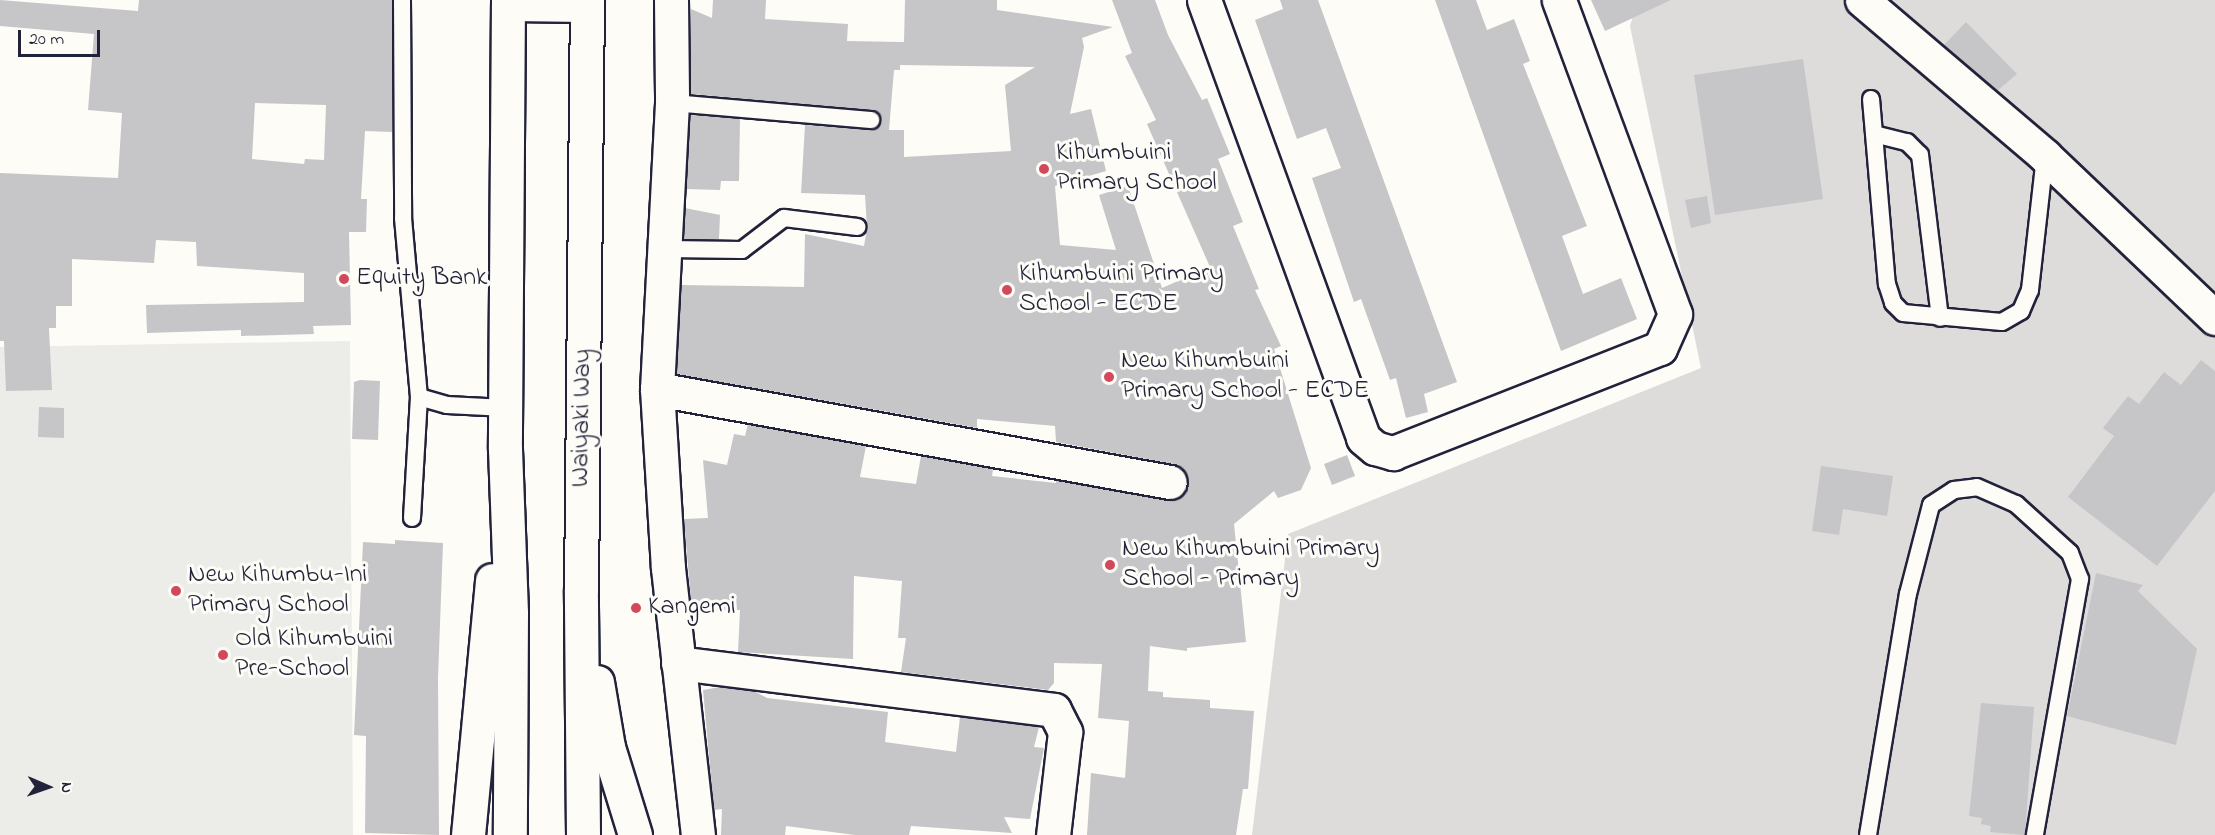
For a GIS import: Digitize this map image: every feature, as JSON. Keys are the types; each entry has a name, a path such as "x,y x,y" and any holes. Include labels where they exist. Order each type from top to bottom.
{"main road":[{"path":"671,0 672,103 667,249 657,389 678,663 698,835"},
{"path":"1204,0 1363,438 1375,448 1393,453 1660,348 1675,314 1559,0"},
{"path":"1862,0 2045,156 2215,318"},
{"path":"510,835 511,613 505,448 508,2 587,3"},
{"name":"Waiyaki Way","path":"583,835 580,589 587,3"},
{"path":"657,389 1170,482"},
{"path":"468,835 505,448"},
{"path":"580,589 608,747 635,835"},
{"path":"678,663 1054,710 1065,732 1053,835"}],"lane":[{"path":"402,0 403,218 419,397 412,518"},
{"path":"1871,99 1887,284 1893,303 1904,313 2002,322 2021,311 2030,290 2045,156"},
{"path":"672,103 871,120"},
{"path":"1874,134 1907,142 1920,155 1940,318"},
{"path":"667,249 742,250 784,218 857,227"},
{"path":"419,397 447,405 506,408"},
{"path":"1868,835 1908,594 1931,505 1954,490 1977,487 2016,504 2070,553 2080,579 2035,835"}],"shaded area":[{"path":"1638,0 2215,0 2215,835 1252,835 1288,534 1701,368 1630,26"},
{"name":"New Kihumbu-Ini Primary School","path":"350,341 353,835 0,835 0,347"}],"building":[{"path":"0,0 138,11 139,0 392,0 392,132 365,131 361,199 367,199 366,232 349,232 351,325 313,326 314,334 241,336 241,330 147,333 146,305 304,302 304,273 197,266 196,242 156,240 154,263 72,259 72,306 56,306 56,328 49,328 52,390 6,391 4,341 0,341 0,173 118,178 122,113 88,110 94,34 0,26","holes":["255,103 326,105 324,160 305,159 304,164 252,159"]},
{"path":"713,0 766,0 765,19 848,24 847,41 904,42 905,0 997,0 997,10 1113,27 1082,38 1084,47 1070,114 1091,109 1106,171 1055,186 1060,245 1116,250 1099,195 1128,186 1162,288 1210,267 1147,124 1156,120 1125,56 1132,53 1112,0 1155,0 1168,35 1202,100 1207,98 1230,154 1218,159 1243,222 1233,226 1259,289 1255,290 1281,346 1274,349 1311,468 1301,490 1278,498 1274,491 1234,524 1246,642 1187,648 1187,651 1150,646 1148,691 1163,692 1163,697 1210,700 1210,708 1254,711 1248,789 1243,789 1236,835 1087,835 1091,773 1125,778 1129,721 1098,718 1102,664 1054,663 1054,683 1048,690 901,672 906,638 898,638 902,581 854,576 853,659 738,652 740,610 692,612 684,519 708,518 703,460 727,465 734,434 745,436 748,424 866,446 860,477 916,484 921,456 993,469 992,476 1056,483 1056,480 1167,500 1184,495 1188,485 1183,468 1173,464 1056,442 1055,426 977,419 977,428 677,374 681,285 804,287 805,234 864,246 867,228 865,195 801,193 805,125 871,130 881,121 880,115 872,110 691,94 691,9 712,18","holes":["900,65 1035,67 1005,85 1011,151 904,157 904,130 889,130 894,70 900,70"]},
{"path":"1280,0 1318,0 1457,382 1424,394 1428,412 1406,418 1396,378 1390,380 1361,299 1354,302 1312,178 1341,168 1326,128 1297,139 1255,20 1283,9"},
{"path":"1435,0 1476,0 1487,30 1514,19 1530,61 1523,64 1587,226 1562,236 1583,294 1621,278 1637,319 1561,351"},
{"path":"1591,0 1671,0 1605,31"},
{"path":"1966,22 2017,74 1997,91 1944,45"},
{"path":"1803,59 1823,199 1715,215 1694,75"},
{"path":"690,115 740,119 739,181 721,181 720,190 686,189"},
{"path":"1707,196 1711,223 1691,228 1685,200"},
{"path":"685,208 720,215 719,239 684,239"},
{"path":"2201,360 2215,371 2215,491 2157,566 2068,497 2114,436 2103,428 2128,396 2139,404 2164,372 2181,385"},
{"path":"380,381 378,440 352,439 354,382"},
{"path":"39,407 64,408 64,438 38,437"},
{"path":"1347,455 1355,476 1332,485 1324,464"},
{"path":"1821,466 1893,476 1887,516 1843,509 1839,535 1812,531"},
{"path":"395,540 443,543 438,678 439,835 365,833 366,736 354,735 363,542 395,544"},
{"path":"2096,573 2143,585 2138,591 2197,649 2176,745 2067,716"},
{"path":"720,687 754,691 767,698 888,712 885,742 956,752 960,717 1039,727 1034,747 1044,748 1030,819 1004,817 1012,833 911,826 909,835 855,835 786,826 785,835 721,835 722,809 714,810 703,690"},
{"path":"1981,703 2034,707 2025,835 1990,832 1991,826 1981,824 1982,818 1969,816"}],"place":[{"name":"Kihumbuini Primary School","path":"1044,169"},
{"name":"Equity Bank","path":"344,279"},
{"name":"Kihumbuini Primary School - ECDE","path":"1007,290"},
{"name":"New Kihumbuini Primary School - ECDE","path":"1109,377"},
{"name":"New Kihumbuini Primary School - Primary","path":"1110,565"},
{"name":"New Kihumbu-Ini Primary School","path":"176,591"},
{"name":"Kangemi","path":"636,608"},
{"name":"Old Kihumbuini Pre-School","path":"223,655"}]}
